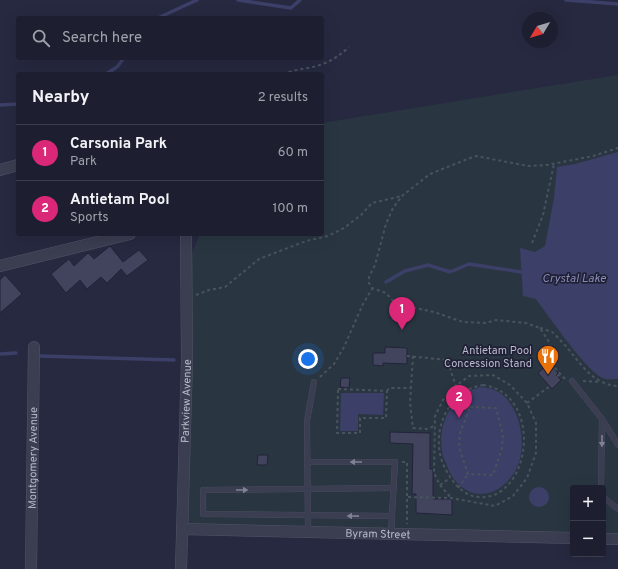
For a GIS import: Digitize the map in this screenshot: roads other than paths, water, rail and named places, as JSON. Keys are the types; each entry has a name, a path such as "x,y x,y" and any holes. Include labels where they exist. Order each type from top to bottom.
{"street":[{"path":"0,170 16,166"},
{"path":"0,266 122,236"},
{"name":"Parkview Avenue","path":"181,569 188,360 186,236"},
{"name":"Montgomery Avenue","path":"32,569 34,347"},
{"name":"Byram Street","path":"182,529 570,538"},
{"path":"606,539 618,539"}],"lane":[{"path":"572,381 602,419 618,445"},
{"path":"308,532 308,421 314,382"},
{"path":"601,485 602,419"},
{"path":"308,462 395,462 391,534"},
{"path":"392,516 203,514 203,490 394,488"},
{"path":"606,499 618,509"}],"water":[{"name":"Crystal Lake","path":"618,152 618,379 608,379 597,374 578,355 536,299 523,296 520,248 535,252 545,246 554,198 557,167 575,164"},
{"path":"480,387 490,388 504,396 517,416 522,440 519,463 514,473 496,490 486,494 476,494 458,484 451,475 442,454 441,443 443,426 450,409 455,402 470,390"},
{"path":"341,393 384,393 383,415 358,414 358,431 340,431"},
{"path":"539,487 546,490 549,497 546,504 539,507 532,504 529,497 532,490"}],"waterway":[{"path":"162,16 197,0"},
{"path":"238,0 291,8 300,0"},
{"path":"566,0 618,4"},
{"path":"109,72 117,67 122,60"},
{"path":"0,105 16,104"},
{"path":"386,282 405,271 428,265 450,272 469,264 521,272"},
{"path":"0,354 16,353"},
{"path":"40,356 174,360"}],"place":[{"name":"Carsonia Park","path":"402,330"},
{"name":"Antietam Pool Concession Stand","path":"548,376"},
{"name":"Antietam Pool","path":"459,418"}]}
